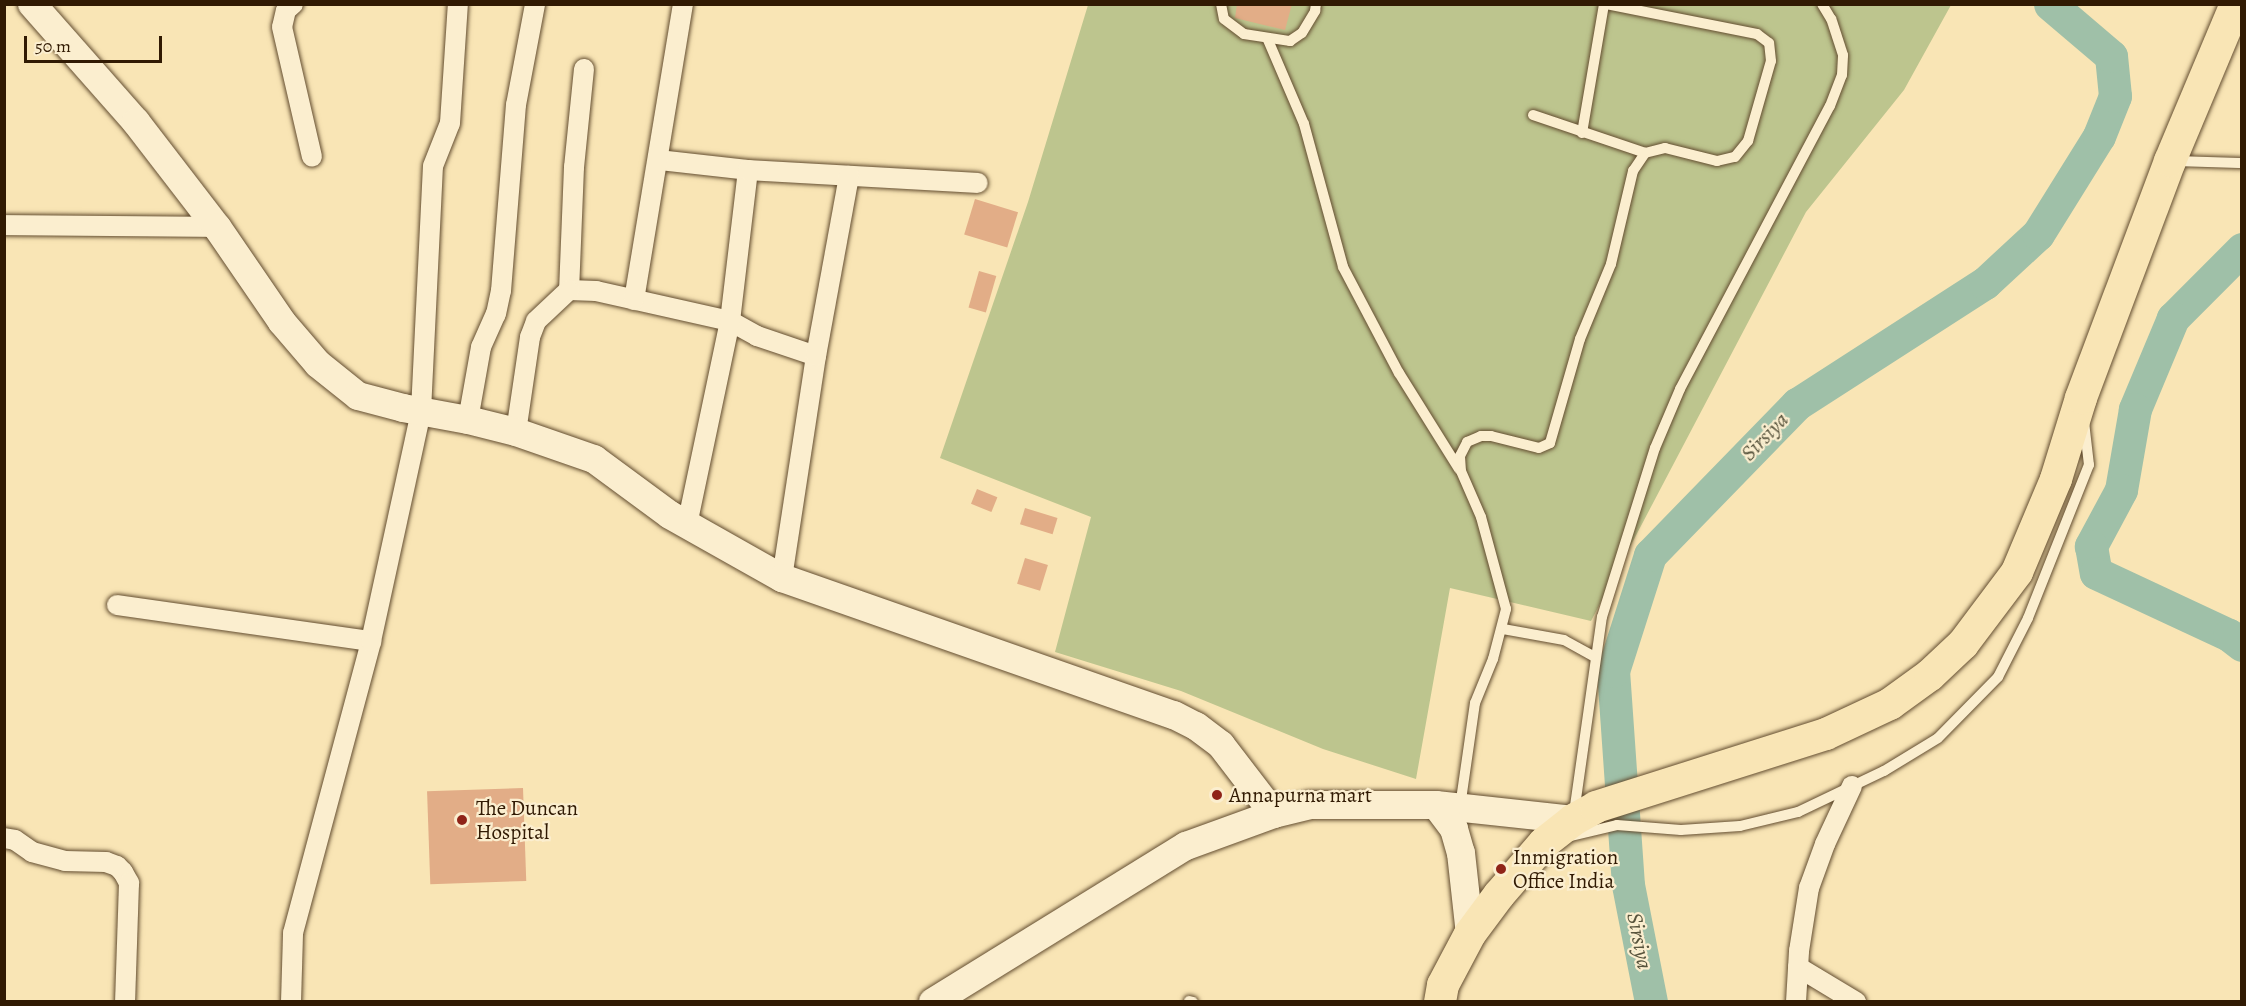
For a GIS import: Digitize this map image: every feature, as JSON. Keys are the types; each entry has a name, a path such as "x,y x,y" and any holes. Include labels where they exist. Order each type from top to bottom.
{"main road":[{"path":"1440,1002 1443,985 1470,934 1499,895 1544,843 1595,817 1826,734 1890,704 1930,675 1964,644 2018,572 2056,479 2080,398 2170,161 2236,4"}],"street":[{"path":"32,4 136,122 217,227 282,321 318,364 358,396 516,432 594,459 687,525 782,578 1196,726 1221,745 1274,814"},
{"path":"293,4 286,10 282,27 312,157"},
{"path":"291,1002 293,933 370,641 421,411 433,166 450,123 458,4"},
{"path":"468,420 481,347 496,314 501,291 516,105 535,4"},
{"path":"634,300 683,4"},
{"path":"516,432 530,337 536,321 569,290 574,167 584,69"},
{"path":"659,160 748,170 978,183"},
{"path":"687,525 730,321 748,170"},
{"path":"782,578 816,356 849,176"},
{"path":"4,225 217,227"},
{"path":"569,290 596,291 730,321 757,336 816,356"},
{"path":"117,605 370,641"},
{"path":"1796,1002 1798,967 1809,888 1825,844 1852,786"},
{"path":"933,1002 1186,846 1274,814 1310,805 1448,807 1595,817"},
{"path":"1448,807 1461,853 1470,934"},
{"path":"4,838 15,840 32,852 65,861 106,862 117,866 123,872 129,884 125,1002"},
{"path":"1798,967 1856,1002"}],"lane":[{"path":"1221,4 1224,19 1244,34 1268,40 1290,41 1302,33 1315,11 1316,4"},
{"path":"1533,115 1582,133 1646,153 1665,148 1717,161 1735,157 1749,141 1771,61 1769,43 1757,34 1605,4 1582,133"},
{"path":"1595,817 1595,657 1602,617 1655,448 1712,328 1830,106 1842,75 1843,55 1832,19 1822,4"},
{"path":"1268,40 1304,124 1343,267 1399,373 1461,471 1481,517 1496,565 1506,609 1503,629 1475,703 1448,807"},
{"path":"1461,471 1460,456 1471,438 1491,436 1539,448 1550,443 1580,339 1611,264 1633,171 1646,153"},
{"path":"2170,161 2241,163"},
{"path":"1544,843 1595,817 1681,830 1740,825 1798,812 1884,771 1938,738 1998,677 2028,618 2089,465 2080,398"},
{"path":"1503,629 1564,640 1595,657"},
{"path":"1189,1001 1193,1002"}],"green space":[{"path":"1088,5 1951,5 1904,90 1806,212 1591,621 1450,588 1416,779 1323,749 1181,691 1055,652 1091,517 940,458 1028,202"}],"building":[{"path":"1237,4 1292,4 1285,30 1235,18"},
{"path":"975,199 1018,212 1007,248 964,234"},
{"path":"979,271 996,276 986,312 969,308"},
{"path":"977,489 997,497 991,512 971,504"},
{"path":"1025,508 1058,518 1053,534 1020,524"},
{"path":"1025,558 1048,565 1040,591 1017,584"},
{"path":"523,788 526,881 430,884 427,791"}],"waterway":[{"name":"Sirsiya","path":"1651,1002 1628,885 1613,671 1650,555 1797,404 1985,283 2038,234 2099,136 2115,96 2111,56 2050,4"},
{"name":"Sirsiya","path":"2242,249 2173,318 2135,409 2121,490 2091,546 2096,573 2229,635 2242,645"}],"place":[{"name":"Annapurna mart","path":"1217,795"},
{"name":"The Duncan Hospital","path":"462,820"},
{"name":"Inmigration Office India","path":"1501,869"}]}
